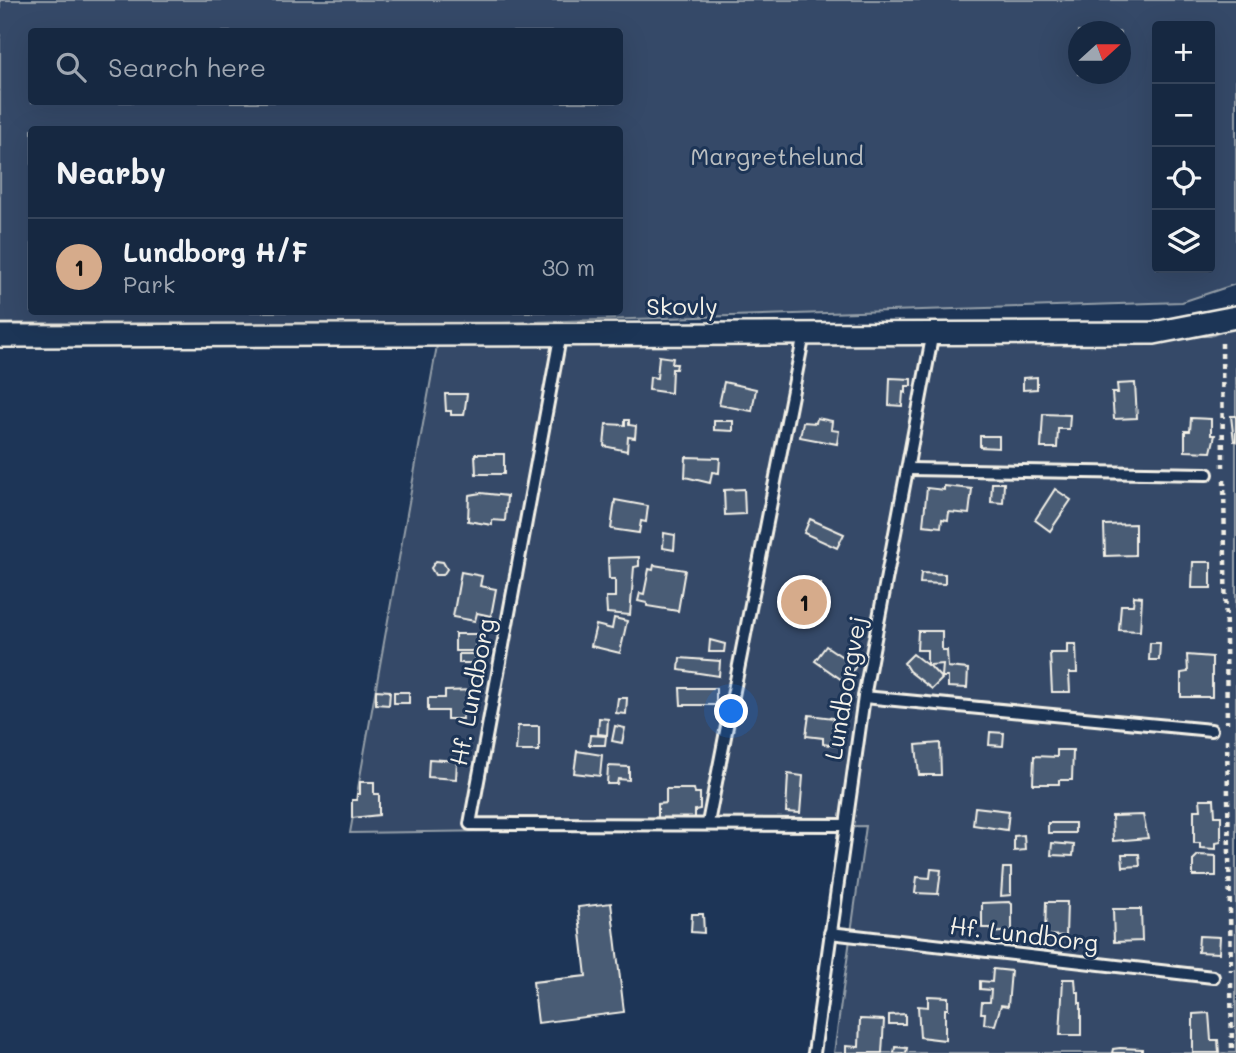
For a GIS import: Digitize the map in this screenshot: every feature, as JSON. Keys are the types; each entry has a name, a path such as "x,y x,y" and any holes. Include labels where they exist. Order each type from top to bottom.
{"street":[{"name":"Skovly","path":"0,336 1154,332 1227,320"}],"lane":[{"name":"Hf. Lundborg","path":"561,332 470,824 845,825"},
{"name":"Lundborgvej","path":"814,1053 864,697 933,332"},
{"path":"708,823 804,334"},
{"path":"909,469 1207,474"},
{"path":"864,697 1211,730"},
{"name":"Hf. Lundborg","path":"830,933 1213,977"}],"path":[{"path":"1227,320 1222,337 1232,1053"}],"green space":[{"name":"Margrethelund","path":"0,0 1236,0 1236,284 1182,302 438,325 0,323"},
{"path":"1236,327 1236,1053 834,1053 866,826 350,833 438,340 1210,336"}],"building":[{"path":"659,356 673,358 672,364 677,364 676,369 672,369 671,393 649,390 650,377 657,378"},
{"path":"1037,377 1037,389 1023,390 1023,378"},
{"path":"890,378 911,379 911,386 906,386 906,393 903,392 902,406 889,405"},
{"path":"724,382 756,389 752,411 719,405"},
{"path":"1135,383 1137,418 1114,419 1112,393 1118,393 1117,384"},
{"path":"445,394 467,394 464,415 451,415 451,411 446,411"},
{"path":"1043,414 1070,415 1069,429 1058,429 1057,448 1041,448"},
{"path":"1231,416 1236,416 1236,441 1234,441"},
{"path":"817,418 832,421 831,430 839,431 837,444 800,437 803,422 816,423"},
{"path":"1191,418 1211,419 1211,435 1215,435 1211,452 1185,451 1185,431 1190,431"},
{"path":"625,420 629,420 629,425 636,426 635,438 628,437 627,451 604,446 606,424 625,425"},
{"path":"714,421 733,421 733,431 714,430"},
{"path":"980,436 999,436 999,448 980,447"},
{"path":"475,454 504,454 504,474 476,474"},
{"path":"686,457 720,458 719,473 712,472 710,483 685,477"},
{"path":"992,483 1004,483 1003,503 991,502"},
{"path":"944,486 972,489 969,514 949,512 948,520 942,519 941,527 923,525 927,488 944,490"},
{"path":"744,489 745,514 725,515 724,490"},
{"path":"1055,489 1071,500 1050,531 1035,520"},
{"path":"481,493 507,496 505,521 492,520 492,525 468,521 469,495"},
{"path":"615,500 648,506 646,522 641,521 639,533 611,529"},
{"path":"810,519 844,534 837,548 804,533"},
{"path":"1135,524 1135,555 1105,556 1104,525"},
{"path":"664,533 675,535 674,550 663,548"},
{"path":"639,557 639,566 634,567 630,615 607,613 606,597 615,597 615,579 609,579 608,558"},
{"path":"436,561 443,562 447,569 443,575 435,575 431,568"},
{"path":"1193,562 1211,562 1211,588 1192,588"},
{"path":"654,565 685,570 678,611 647,606 647,603 638,601 640,593 644,594 649,569 653,570"},
{"path":"461,572 482,576 480,586 496,589 491,616 477,613 475,621 453,617"},
{"path":"921,573 945,574 945,584 920,583"},
{"path":"787,584 821,584 821,609 811,609 811,605 787,605"},
{"path":"1134,596 1142,597 1140,631 1119,630 1121,605 1133,605"},
{"path":"614,618 627,621 620,653 591,646 596,625 612,629"},
{"path":"918,631 942,631 942,650 947,650 948,667 968,669 967,688 948,687 948,677 942,677 943,664 929,665 942,679 932,689 909,671 904,663 913,654 927,665 927,650 917,650"},
{"path":"455,634 476,634 476,651 455,651"},
{"path":"710,640 725,644 724,652 709,652"},
{"path":"1150,643 1160,643 1159,660 1149,660"},
{"path":"1067,644 1076,644 1077,673 1069,673 1070,692 1052,692 1050,653 1067,653"},
{"path":"826,646 856,666 845,682 815,661"},
{"path":"459,654 476,654 475,663 459,663"},
{"path":"1187,655 1212,657 1212,697 1181,697 1181,673 1188,672"},
{"path":"680,658 720,661 719,676 679,670"},
{"path":"680,688 716,688 716,705 681,705"},
{"path":"376,690 390,691 389,705 376,704"},
{"path":"476,690 476,711 462,711 463,719 447,719 447,711 428,711 428,698 445,698 445,691"},
{"path":"394,692 409,692 409,703 394,703"},
{"path":"618,698 627,698 626,714 616,713"},
{"path":"809,715 834,718 832,732 838,733 836,746 823,744 823,738 806,736"},
{"path":"599,718 608,719 607,735 598,734"},
{"path":"518,726 539,726 539,751 516,751"},
{"path":"615,726 625,728 622,743 612,741"},
{"path":"990,732 1004,733 1003,746 989,745"},
{"path":"590,735 606,736 605,745 589,745"},
{"path":"940,743 941,775 919,775 916,745"},
{"path":"1057,750 1073,750 1072,780 1059,780 1059,784 1033,784 1034,756 1057,757"},
{"path":"577,751 602,755 600,776 574,773"},
{"path":"429,759 457,761 456,779 428,777"},
{"path":"608,766 629,767 629,780 618,779 617,784 607,784"},
{"path":"788,774 803,776 800,813 786,812"},
{"path":"360,782 374,782 374,794 379,794 379,815 352,818 352,800 357,800 357,794 360,794"},
{"path":"666,789 694,789 695,793 700,793 700,809 695,810 695,818 658,818 658,804 666,803"},
{"path":"1200,799 1214,799 1215,816 1221,816 1221,842 1216,843 1216,849 1200,848 1200,843 1194,843 1194,810 1201,810"},
{"path":"975,807 1009,811 1007,830 973,825"},
{"path":"1143,815 1148,838 1113,841 1112,816"},
{"path":"1048,823 1075,823 1075,833 1048,833"},
{"path":"1024,835 1025,850 1014,851 1014,836"},
{"path":"1052,843 1074,845 1073,856 1051,855"},
{"path":"1122,854 1139,854 1140,866 1123,867"},
{"path":"1198,855 1216,856 1216,876 1193,876 1193,860"},
{"path":"1003,868 1011,868 1011,895 1001,896"},
{"path":"931,869 941,870 938,894 915,893 917,877 930,878"},
{"path":"1046,902 1067,902 1066,936 1045,935"},
{"path":"611,903 624,1012 538,1023 533,982 586,976 578,907"},
{"path":"982,903 1012,904 1012,931 991,933 991,928 982,928"},
{"path":"1113,909 1141,909 1142,941 1114,942"},
{"path":"692,914 703,914 704,933 691,932"},
{"path":"1199,936 1220,937 1219,953 1198,952"},
{"path":"993,969 1011,971 1008,1006 1001,1005 995,1025 984,1024 985,1013 981,1013 982,1002 990,1002 991,990 980,989 980,981 992,982"},
{"path":"1063,979 1075,979 1076,992 1079,992 1081,1003 1081,1035 1060,1035"},
{"path":"928,996 948,997 948,1009 945,1009 945,1040 920,1037 918,1006 928,1007"},
{"path":"1209,1013 1211,1040 1218,1040 1219,1053 1193,1053 1193,1014"},
{"path":"905,1014 905,1024 889,1024 889,1015"},
{"path":"860,1019 884,1020 882,1053 846,1053 846,1046 859,1047"},
{"path":"895,1047 907,1048 906,1053 894,1053"},
{"path":"1113,1049 1142,1049 1142,1053 1112,1053"}],"place":[{"name":"Lundborg H/F","path":"804,602"}]}
